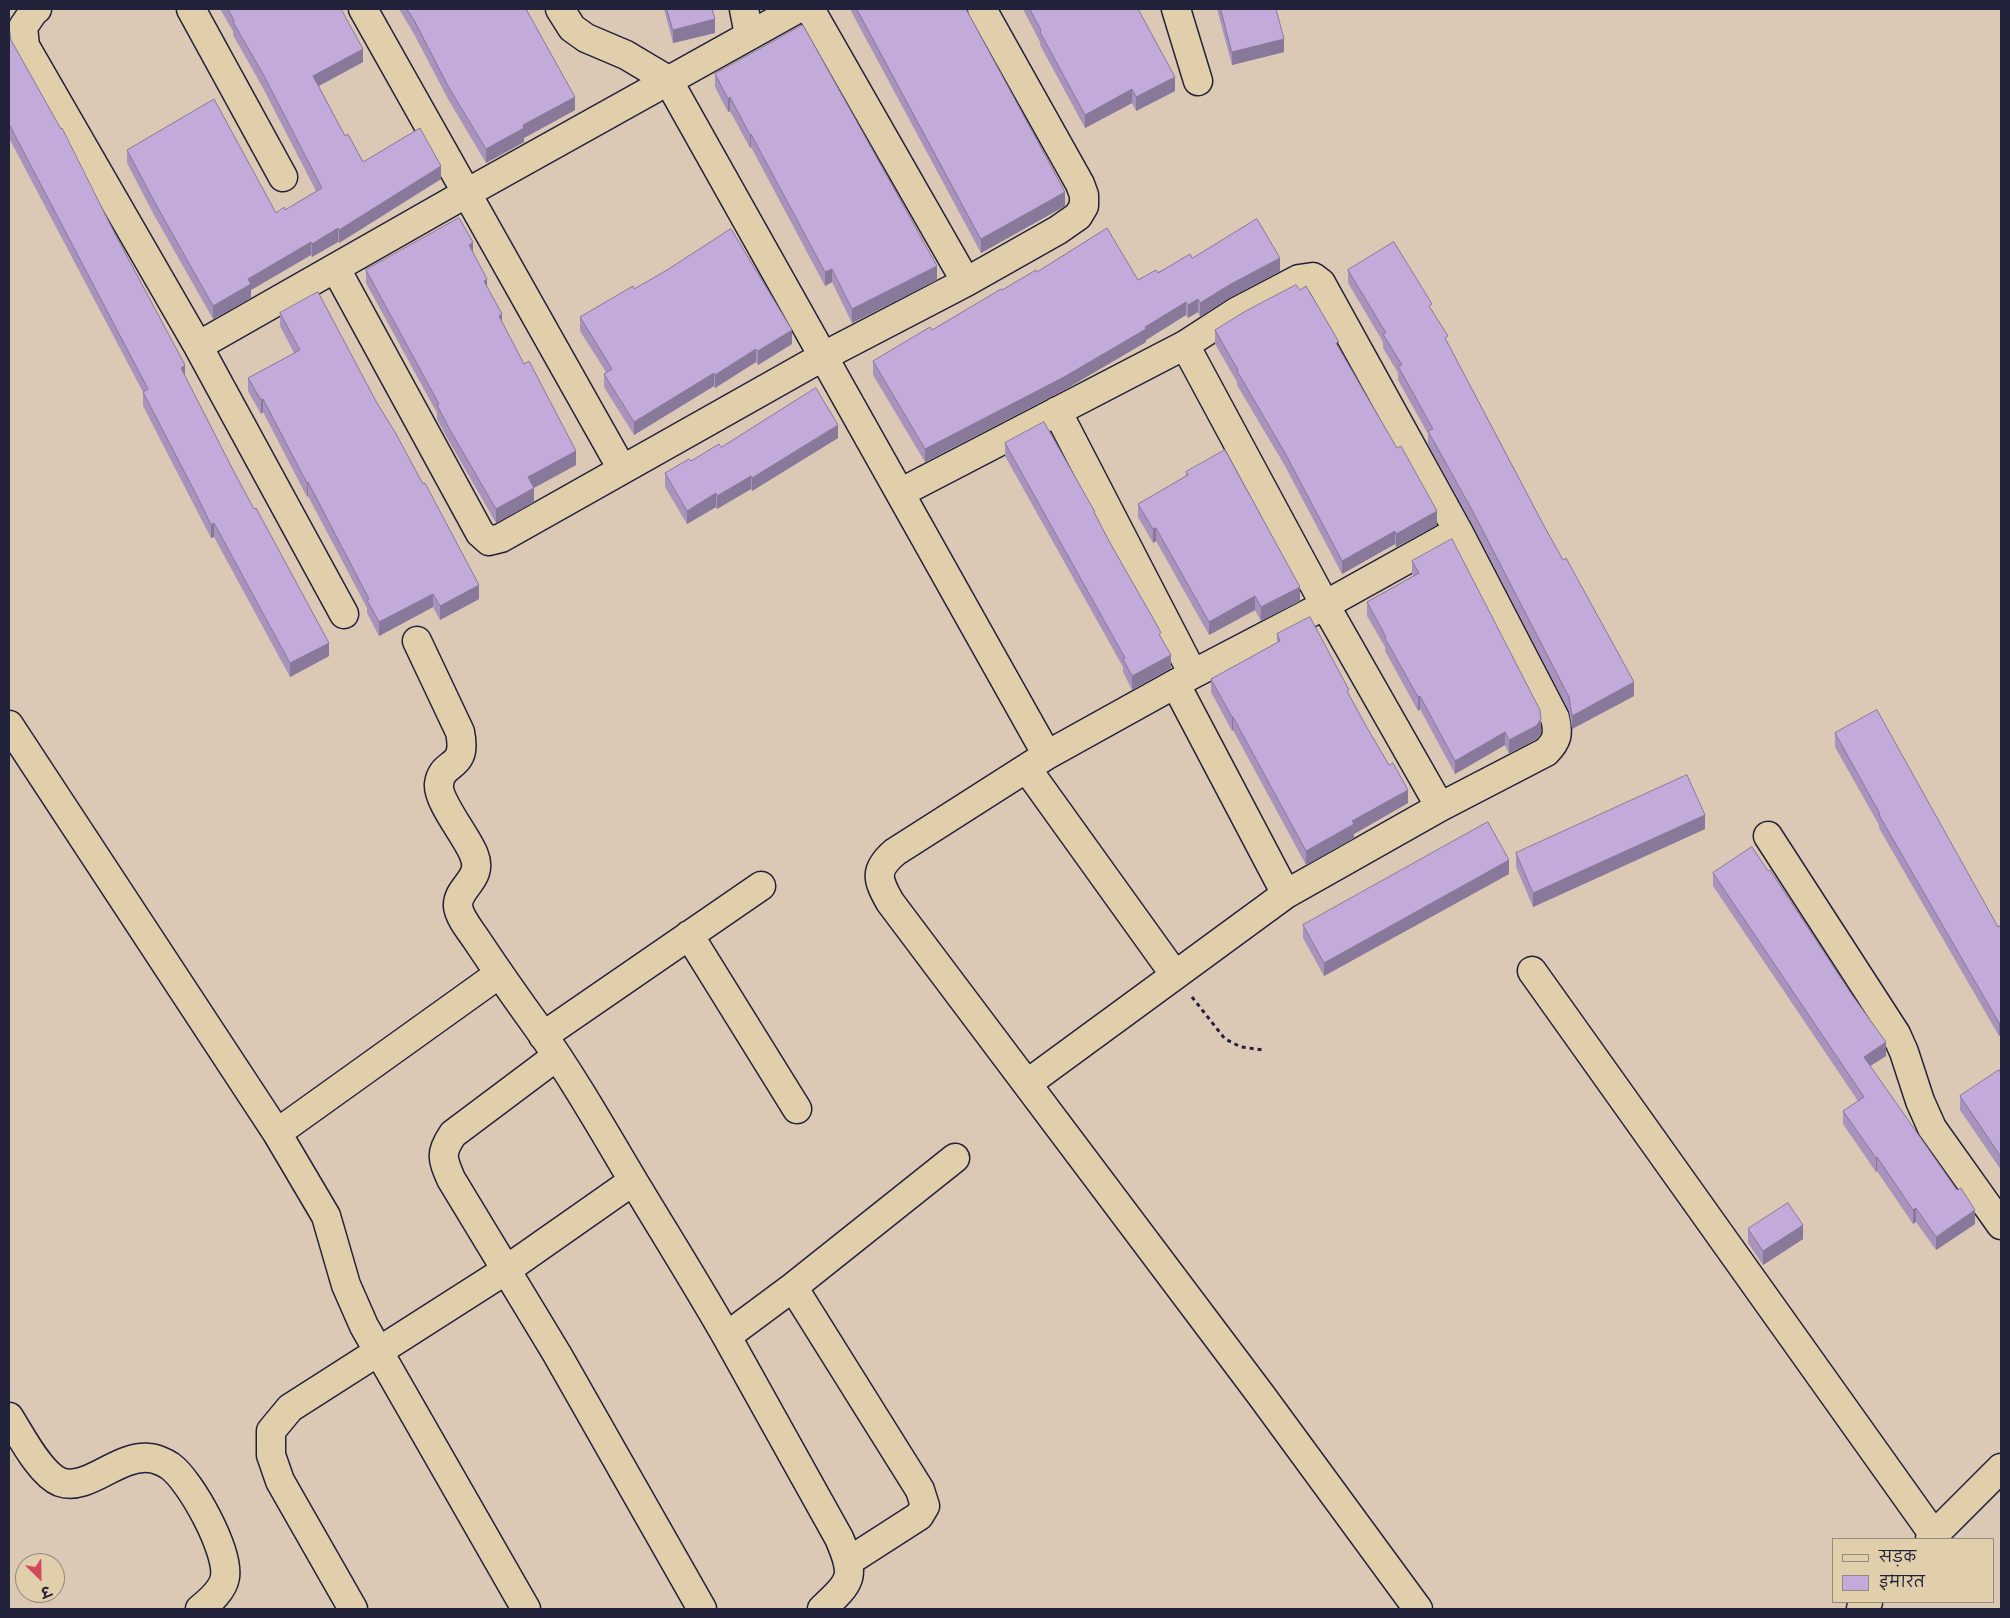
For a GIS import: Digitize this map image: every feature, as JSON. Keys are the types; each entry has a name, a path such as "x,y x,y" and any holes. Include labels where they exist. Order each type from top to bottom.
{"street":[{"path":"38,9 34,11 23,27 25,46 198,346 344,614"},
{"path":"191,9 283,177"},
{"path":"363,9 465,194 622,470"},
{"path":"560,9 572,28 586,38 626,55 668,80 900,492 1037,762 1174,974"},
{"path":"744,9 750,35"},
{"path":"198,346 465,194 797,9"},
{"path":"810,9 966,282"},
{"path":"336,269 480,533 489,541 501,538 824,356 966,282 1058,230 1078,216 1084,206 1084,195 1080,184 982,9"},
{"path":"1176,9 1198,82"},
{"path":"900,492 1184,345 1244,308 1299,279 1313,277 1321,284 1458,531 1558,729 1556,741 1546,752 1440,807 1286,894 1174,974 1028,1083"},
{"path":"1184,345 1325,605 1440,807"},
{"path":"1057,411 1286,894"},
{"path":"1418,1609 1028,1083 890,902 882,888 878,874 883,862 894,852 1037,762 1458,531"},
{"path":"417,641 460,732 463,747 461,757 441,776 438,788 475,856 476,867 473,879 460,895 458,907 499,974 550,1046 727,1336 839,1538 850,1561 850,1576 839,1593 822,1609"},
{"path":"9,725 277,1133 326,1216 346,1285 364,1326 526,1609"},
{"path":"1768,836 1896,1034 1920,1101 1932,1128 2001,1225"},
{"path":"702,1609 557,1354 451,1179 445,1163 444,1147 453,1134 550,1046 689,935 761,886"},
{"path":"689,935 797,1109"},
{"path":"1532,971 1932,1537 2001,1468"},
{"path":"277,1133 499,974"},
{"path":"727,1336 793,1287 955,1158"},
{"path":"353,1609 280,1481 271,1455 271,1431 290,1408 506,1270 633,1181"},
{"path":"793,1287 920,1490 924,1506 919,1516 850,1561"},
{"path":"9,1417 43,1469 57,1481 68,1484 82,1482 105,1470 131,1460 150,1458 170,1465 188,1484 213,1530 222,1557 225,1576 218,1593 200,1609"}],"path":[{"path":"1174,974 1225,1039 1241,1047 1264,1050"}],"building":[{"path":"228,9 341,9 363,49 313,76 345,136 348,134 363,162 420,128 441,166 339,230 338,228 312,244 311,242 248,279 251,284 213,306 127,150 214,99 276,213 284,207 285,210 322,188 263,74 233,22"},
{"path":"407,9 526,9 575,97 523,125 524,128 486,149 448,86"},
{"path":"667,9 712,9 715,19 673,30"},
{"path":"857,9 966,9 1065,192 981,239"},
{"path":"1030,9 1138,9 1175,77 1136,97 1132,89 1085,115 1040,32"},
{"path":"1221,9 1276,9 1284,39 1232,52"},
{"path":"803,25 937,266 852,309 832,269 825,272 751,134 730,97 728,99 715,74"},
{"path":"9,27 11,40 62,128 114,232 185,365 181,368 232,468 254,509 256,508 329,643 290,663 214,523 211,525 143,392 148,389 9,124"},
{"path":"459,218 473,242 469,245 487,279 484,281 502,314 499,316 524,364 529,361 576,451 528,477 534,488 496,509 450,430 437,405 439,404 366,270"},
{"path":"1257,219 1280,258 1200,303 1198,299 1188,305 1186,302 1145,327 1146,329 1064,377 925,449 873,361 930,327 932,330 1001,289 1036,270 1037,272 1107,228 1138,280 1156,270 1158,273 1190,254 1192,258"},
{"path":"731,229 792,330 758,351 756,349 715,375 714,373 634,422 604,374 612,369 580,317 633,286 634,289 667,270"},
{"path":"1394,242 1432,304 1429,306 1448,336 1445,338 1543,524 1563,560 1566,558 1634,682 1572,716 1569,697 1472,510 1428,431 1433,429 1398,366 1402,365 1383,334 1386,333 1348,270"},
{"path":"1296,285 1300,290 1306,286 1339,342 1336,343 1370,402 1397,448 1401,446 1437,511 1396,534 1395,531 1342,561 1285,453 1215,330 1244,312"},
{"path":"318,292 377,403 423,484 425,483 479,585 440,606 433,594 379,622 308,482 263,399 261,400 248,378 300,350 280,313"},
{"path":"816,388 838,425 752,478 751,476 717,496 716,493 687,511 665,473 689,459 691,461 719,444 721,447"},
{"path":"1044,422 1158,627 1161,633 1159,634 1171,655 1132,676 1123,659 1125,658 1005,443"},
{"path":"1225,450 1300,587 1261,607 1255,596 1209,622 1156,528 1153,529 1138,504 1188,475 1186,472"},
{"path":"1452,539 1540,710 1541,719 1536,726 1509,740 1505,732 1455,761 1420,696 1418,697 1385,638 1367,602 1419,573 1412,561"},
{"path":"1310,617 1366,726 1389,765 1393,763 1408,790 1352,821 1354,824 1306,851 1211,679 1280,641 1277,634"},
{"path":"1877,710 1998,927 2001,925 2001,1022 1999,1023 1879,815 1835,733"},
{"path":"1687,775 1705,815 1533,893 1516,853"},
{"path":"1488,822 1509,860 1324,963 1303,925"},
{"path":"1752,847 1768,871 1770,870 1852,995 1886,1042 1864,1057 1957,1190 1961,1188 1975,1210 1936,1237 1916,1208 1913,1210 1843,1111 1864,1097 1713,873"},
{"path":"1999,1070 2001,1073 2001,1157 1960,1096"},
{"path":"1788,1203 1803,1225 1763,1251 1748,1229"}]}
